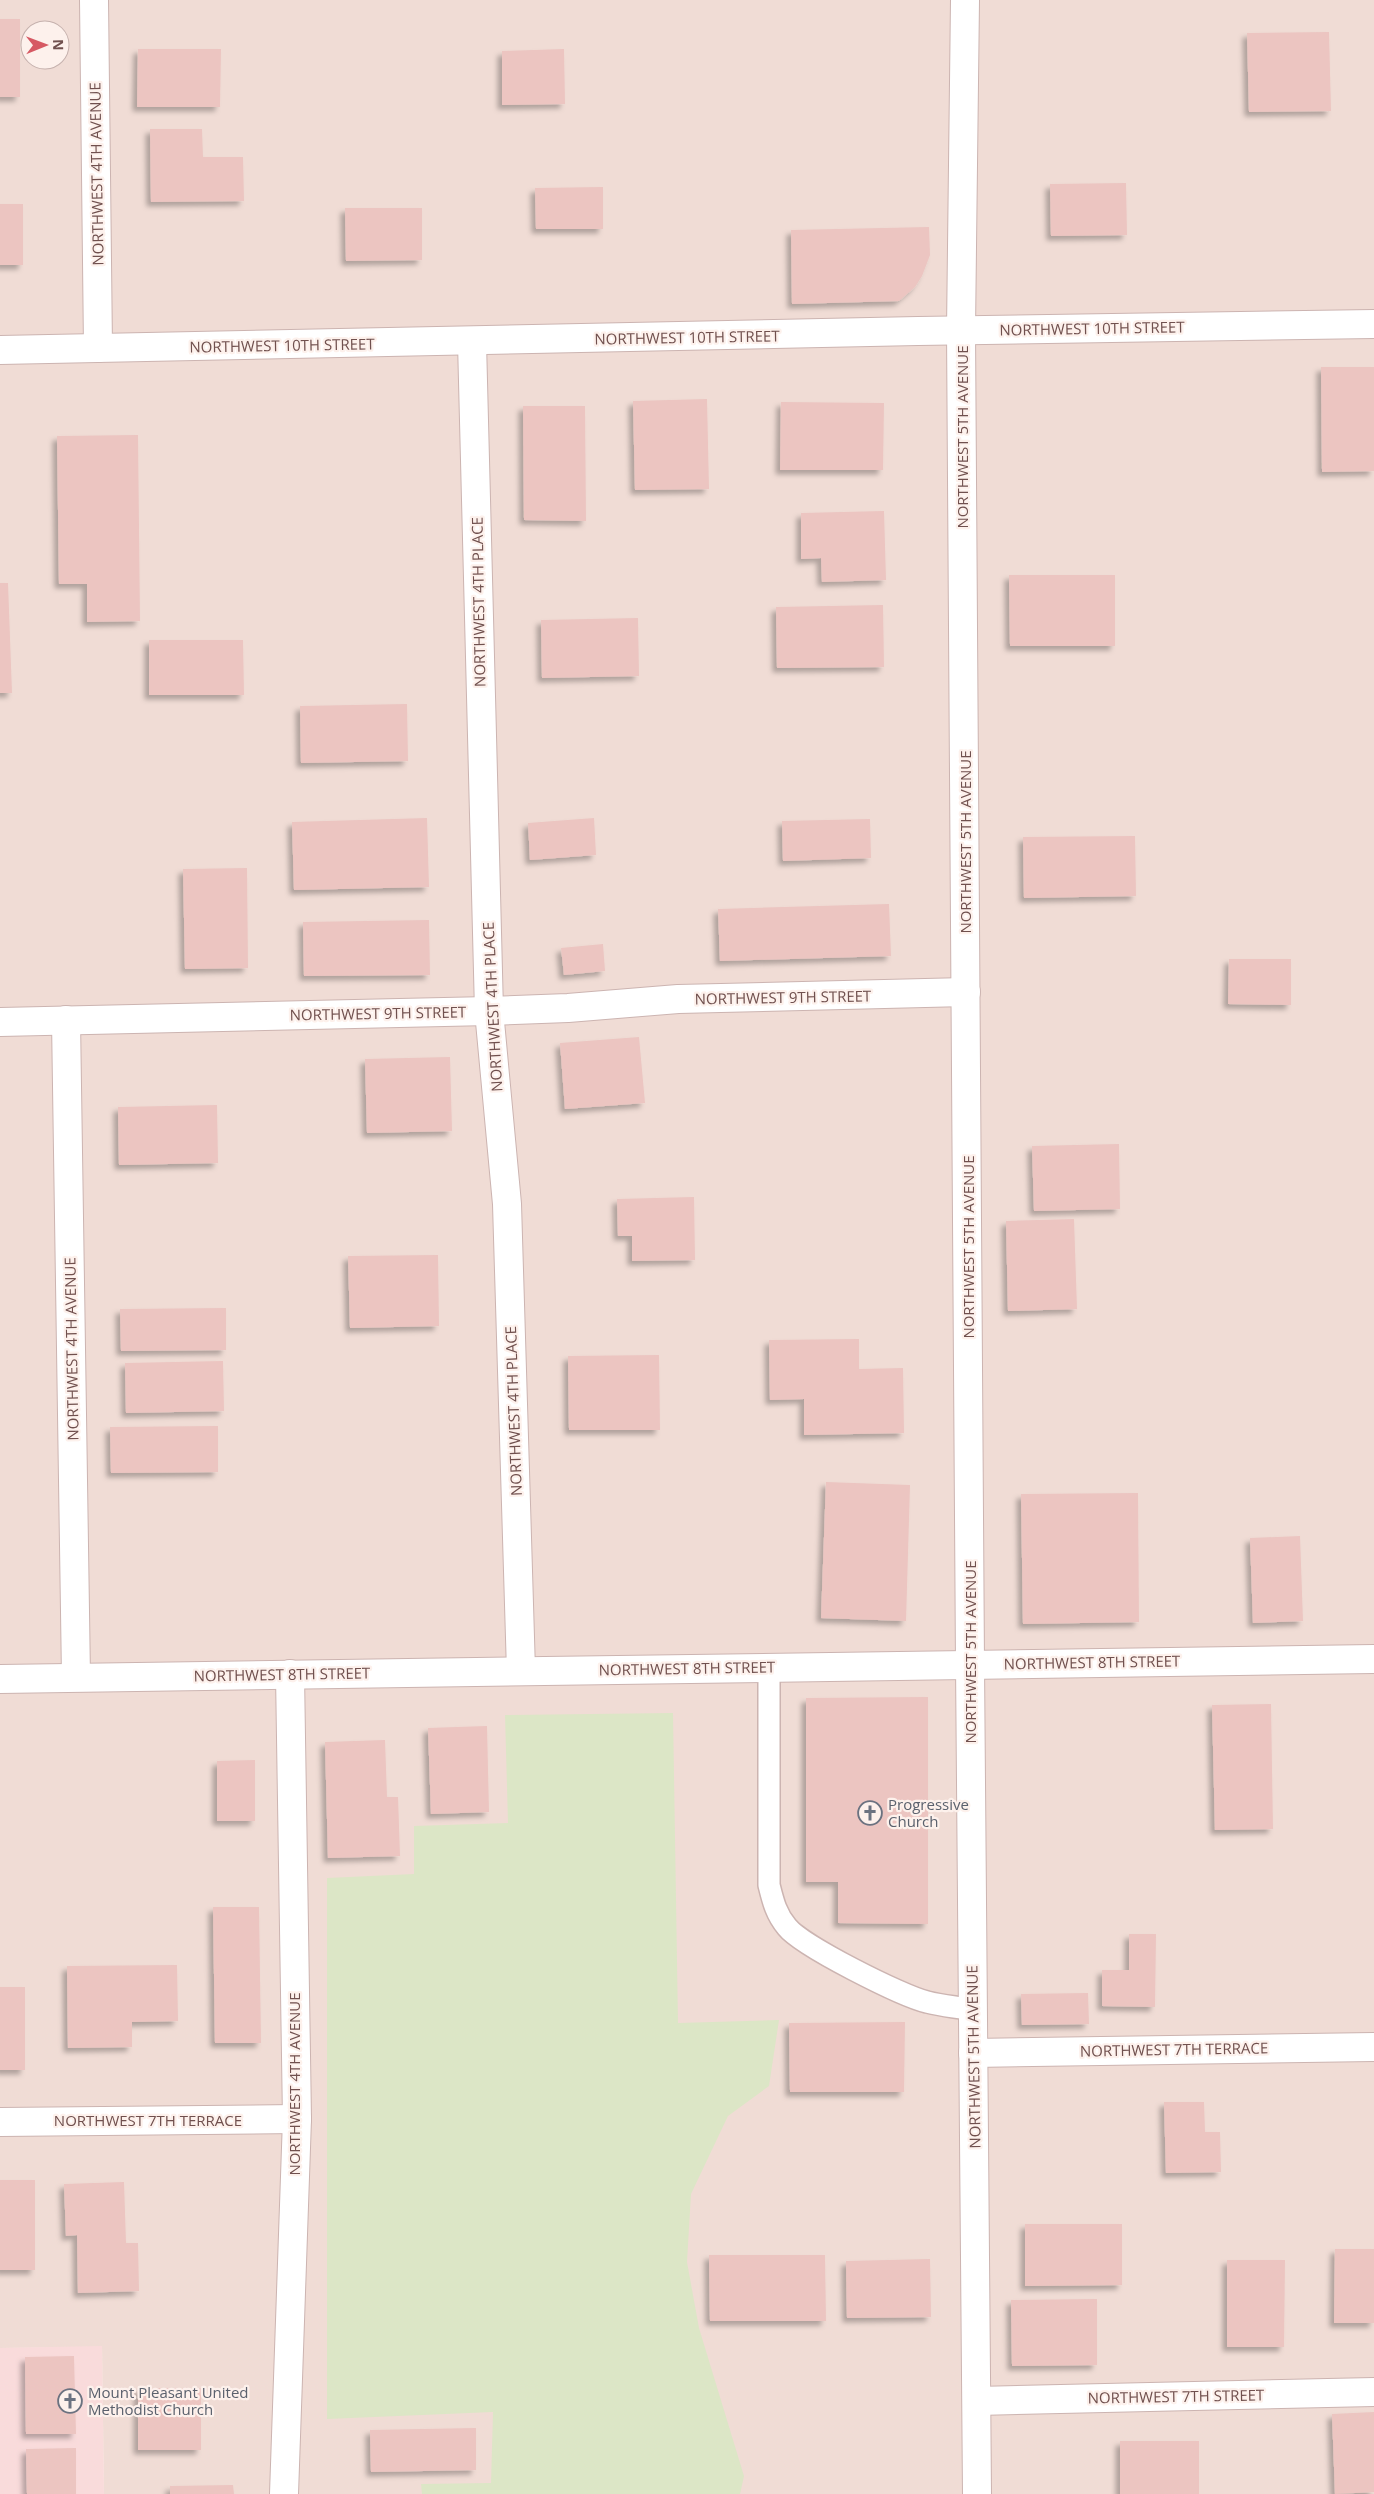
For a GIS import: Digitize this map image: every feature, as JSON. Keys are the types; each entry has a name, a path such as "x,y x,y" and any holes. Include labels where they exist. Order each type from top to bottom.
{"street":[{"name":"NORTHWEST 4TH AVENUE","path":"94,0 98,348"},
{"name":"NORTHWEST 5TH AVENUE","path":"965,0 962,330 977,2494"},
{"name":"NORTHWEST 10TH STREET","path":"0,350 472,342 962,330 1374,324"},
{"name":"NORTHWEST 4TH PLACE","path":"472,342 488,1011 507,1204 521,1671"},
{"name":"NORTHWEST 9TH STREET","path":"0,1022 488,1011 568,1008 678,999 966,992"},
{"name":"NORTHWEST 4TH AVENUE","path":"66,1020 76,1677"},
{"name":"NORTHWEST 8TH STREET","path":"0,1679 1374,1659"},
{"name":"NORTHWEST 4TH AVENUE","path":"284,2494 297,2119 290,1674"},
{"name":"NORTHWEST 7TH TERRACE","path":"973,2053 1374,2047"},
{"name":"NORTHWEST 7TH TERRACE","path":"0,2122 297,2119"},
{"name":"NORTHWEST 7TH STREET","path":"977,2401 1374,2392"}],"lane":[{"path":"769,1667 769,1885 774,1907 788,1928 808,1944 835,1958 913,1997 928,2002 973,2010"}],"shaded area":[{"path":"0,0 1374,0 1374,2494 104,2494 102,2347 0,2348"},
{"path":"102,2346 104,2494 0,2494 0,2348"}],"green space":[{"path":"673,1713 678,2023 779,2020 769,2086 728,2116 691,2194 687,2262 699,2328 744,2476 740,2494 422,2494 421,2484 491,2483 493,2412 327,2419 327,1878 414,1874 414,1826 508,1823 505,1715"}],"building":[{"path":"0,19 20,19 20,97 0,97"},
{"path":"1329,32 1331,111 1249,112 1247,33"},
{"path":"138,49 221,49 220,107 137,107"},
{"path":"564,49 565,104 502,105 502,51"},
{"path":"150,129 202,129 203,157 243,157 244,201 151,202"},
{"path":"1126,183 1127,235 1051,236 1050,184"},
{"path":"603,187 603,229 536,229 535,188"},
{"path":"0,204 23,204 23,265 0,265"},
{"path":"345,208 422,208 422,260 346,261"},
{"path":"929,227 930,255 922,276 915,287 899,301 792,304 791,230"},
{"path":"1321,367 1374,367 1374,471 1322,472"},
{"path":"707,399 709,489 635,490 633,401"},
{"path":"781,402 884,403 883,470 780,470"},
{"path":"523,406 585,406 586,521 524,520"},
{"path":"138,435 140,621 87,622 87,584 59,584 57,436"},
{"path":"884,511 886,580 822,582 821,558 801,559 801,513"},
{"path":"1009,575 1115,575 1115,646 1010,646"},
{"path":"0,583 8,583 12,693 0,693"},
{"path":"883,605 884,667 777,668 776,607"},
{"path":"638,618 639,676 542,678 541,620"},
{"path":"149,640 243,640 244,695 149,695"},
{"path":"407,704 408,761 301,763 300,706"},
{"path":"427,818 429,887 294,890 292,822"},
{"path":"594,818 596,855 530,860 528,823"},
{"path":"870,819 871,858 783,861 782,821"},
{"path":"1135,836 1136,896 1024,898 1023,837"},
{"path":"247,868 248,968 185,969 183,869"},
{"path":"889,904 891,956 720,961 718,909"},
{"path":"429,920 430,975 304,976 303,922"},
{"path":"603,944 605,971 564,975 561,948"},
{"path":"1229,959 1291,959 1291,1005 1228,1004"},
{"path":"639,1037 645,1103 565,1109 560,1043"},
{"path":"450,1057 452,1131 367,1133 365,1059"},
{"path":"217,1105 218,1163 119,1165 118,1107"},
{"path":"1119,1144 1120,1209 1034,1211 1032,1146"},
{"path":"694,1197 695,1260 632,1261 632,1236 618,1236 617,1199"},
{"path":"1074,1219 1077,1309 1008,1311 1006,1221"},
{"path":"438,1255 439,1326 350,1328 348,1256"},
{"path":"226,1308 226,1350 121,1351 120,1309"},
{"path":"859,1339 859,1369 903,1368 904,1433 804,1435 804,1399 770,1400 769,1340"},
{"path":"659,1355 660,1430 569,1430 568,1356"},
{"path":"223,1361 224,1411 126,1413 125,1363"},
{"path":"218,1426 218,1472 111,1473 110,1427"},
{"path":"826,1482 910,1485 906,1621 821,1618"},
{"path":"1138,1493 1139,1622 1023,1624 1021,1494"},
{"path":"1300,1536 1303,1621 1253,1623 1250,1538"},
{"path":"928,1697 928,1924 838,1923 838,1882 806,1882 806,1698"},
{"path":"1271,1704 1273,1829 1215,1830 1212,1705"},
{"path":"487,1726 489,1812 431,1814 428,1728"},
{"path":"385,1740 387,1797 398,1797 400,1856 328,1858 325,1742"},
{"path":"255,1760 255,1821 217,1821 217,1761"},
{"path":"213,1907 259,1907 261,2043 215,2043"},
{"path":"1129,1934 1156,1934 1155,2007 1102,2006 1102,1970 1129,1970"},
{"path":"177,1965 178,2021 132,2022 132,2047 68,2048 67,1966"},
{"path":"0,1987 25,1987 25,2070 0,2070"},
{"path":"1088,1993 1089,2024 1022,2025 1021,1994"},
{"path":"905,2022 904,2092 790,2092 789,2023"},
{"path":"1164,2102 1204,2102 1205,2132 1220,2132 1221,2172 1166,2173"},
{"path":"0,2180 35,2180 35,2270 0,2270"},
{"path":"124,2182 126,2243 138,2243 139,2291 78,2293 77,2235 66,2236 64,2184"},
{"path":"1025,2224 1122,2224 1122,2285 1025,2286"},
{"path":"1335,2249 1374,2249 1374,2323 1334,2323"},
{"path":"709,2255 825,2255 826,2321 710,2321"},
{"path":"930,2259 931,2317 847,2318 846,2261"},
{"path":"1227,2260 1285,2260 1284,2347 1227,2347"},
{"path":"1097,2299 1097,2365 1012,2366 1011,2300"},
{"path":"74,2356 76,2434 26,2434 25,2357"},
{"path":"138,2388 201,2388 201,2450 138,2450"},
{"path":"1374,2412 1374,2492 1335,2494 1332,2414"},
{"path":"476,2428 476,2470 371,2472 370,2430"},
{"path":"1120,2441 1199,2441 1199,2494 1120,2494"},
{"path":"76,2448 76,2494 27,2494 26,2449"},
{"path":"233,2485 234,2494 170,2494 170,2486"}],"place":[{"name":"Progressive Church","path":"870,1813"},
{"name":"Mount Pleasant United Methodist Church","path":"70,2401"}]}
